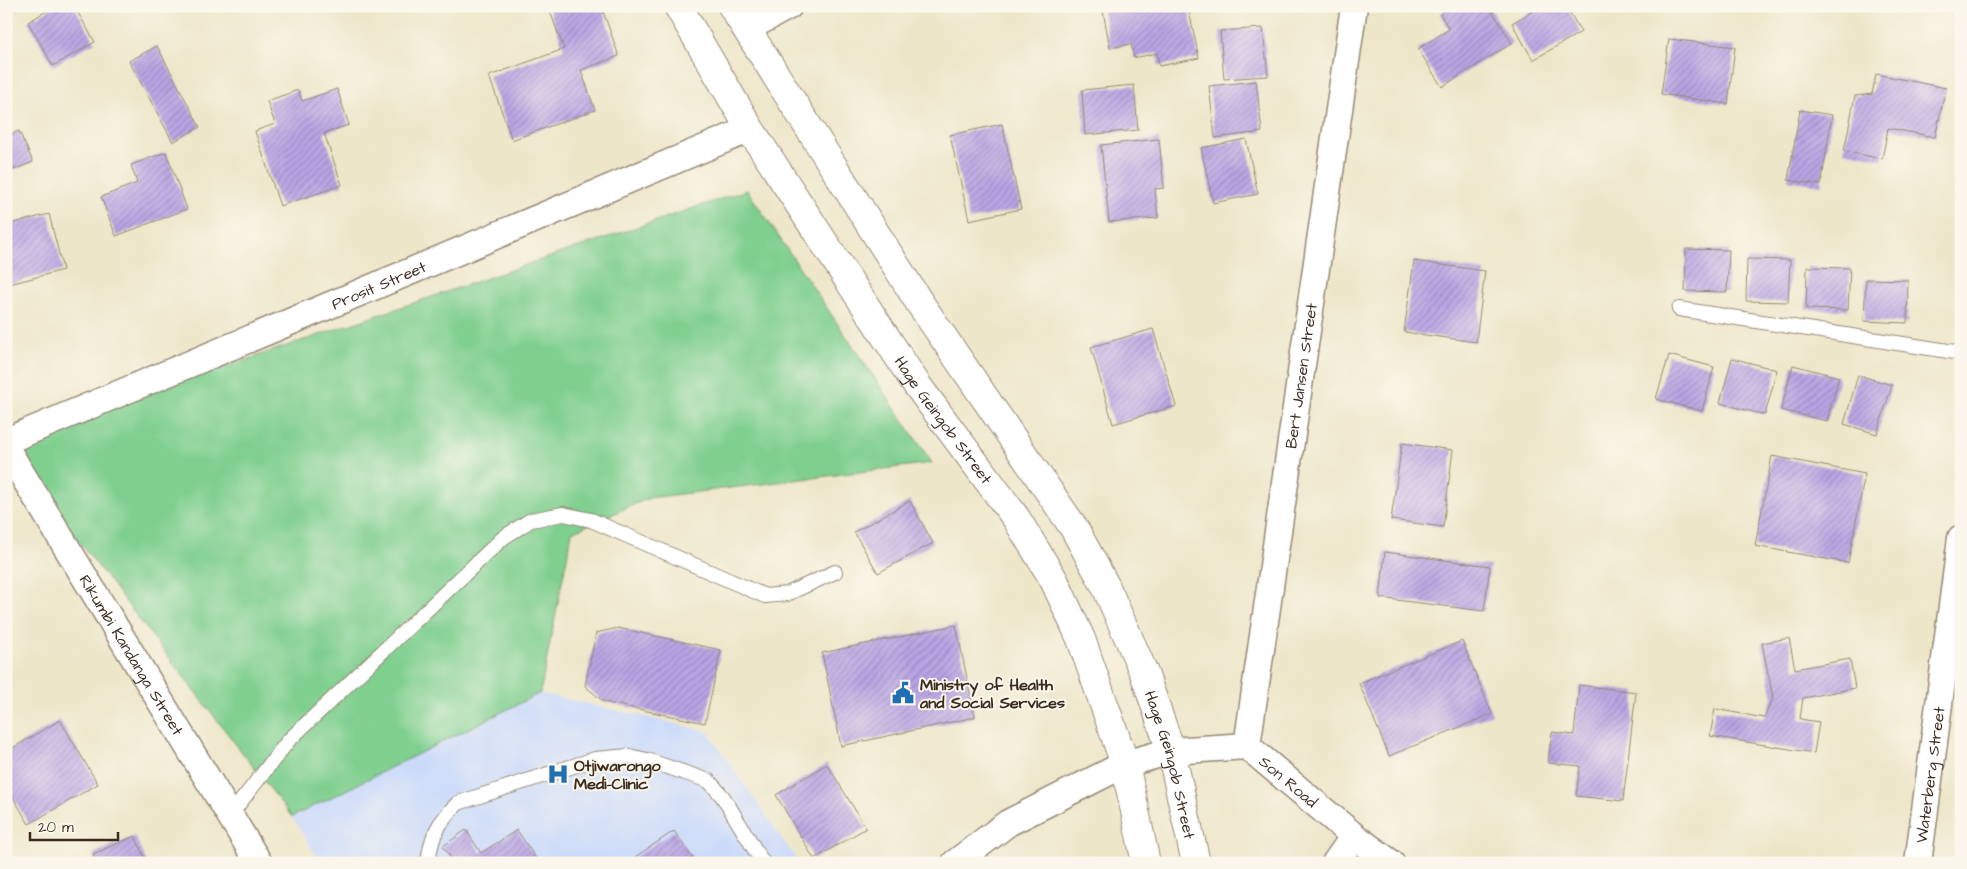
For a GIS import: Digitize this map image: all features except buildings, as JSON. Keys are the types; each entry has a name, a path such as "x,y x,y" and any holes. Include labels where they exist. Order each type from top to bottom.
{"highway":[{"name":"Hage Geingob Street","path":"678,6 750,129 917,385 1016,518 1054,580 1081,640 1125,764 1146,863"},
{"name":"Hage Geingob Street","path":"739,18 919,302 1074,528 1106,587 1140,664 1171,751 1196,863"}],"street":[{"path":"739,18 789,6"},
{"name":"Bert Jansen Street","path":"1247,746 1354,6"},
{"name":"Prosit Street","path":"6,441 750,129"},
{"name":"Rikumbi Kandanga Street","path":"6,448 231,814 259,863"},
{"name":"Waterberg Street","path":"1918,863 1961,538"},
{"name":"Son Road","path":"1125,764 1171,751 1247,746 1354,836 1391,863"},
{"path":"955,863 1008,823 1125,764"},
{"path":"1335,863 1354,836"}],"lane":[{"path":"1679,310 1961,353"},
{"path":"231,814 289,740 504,537 531,520 563,514 590,520 765,596 787,594 835,572"},
{"path":"428,863 430,840 443,818 458,802 595,759 630,756 709,781 723,797 763,863"}],"shaded area":[{"name":"Otjiwarongo Medi-Clinic","path":"540,693 707,731 799,863 321,863 292,817"}],"green space":[{"path":"747,190 932,463 649,498 572,532 540,693 292,817 6,447 6,441"}],"place":[{"name":"Ministry of Health and Social Services","path":"903,693"},
{"name":"Otjiwarongo Medi-Clinic","path":"558,774"}]}
